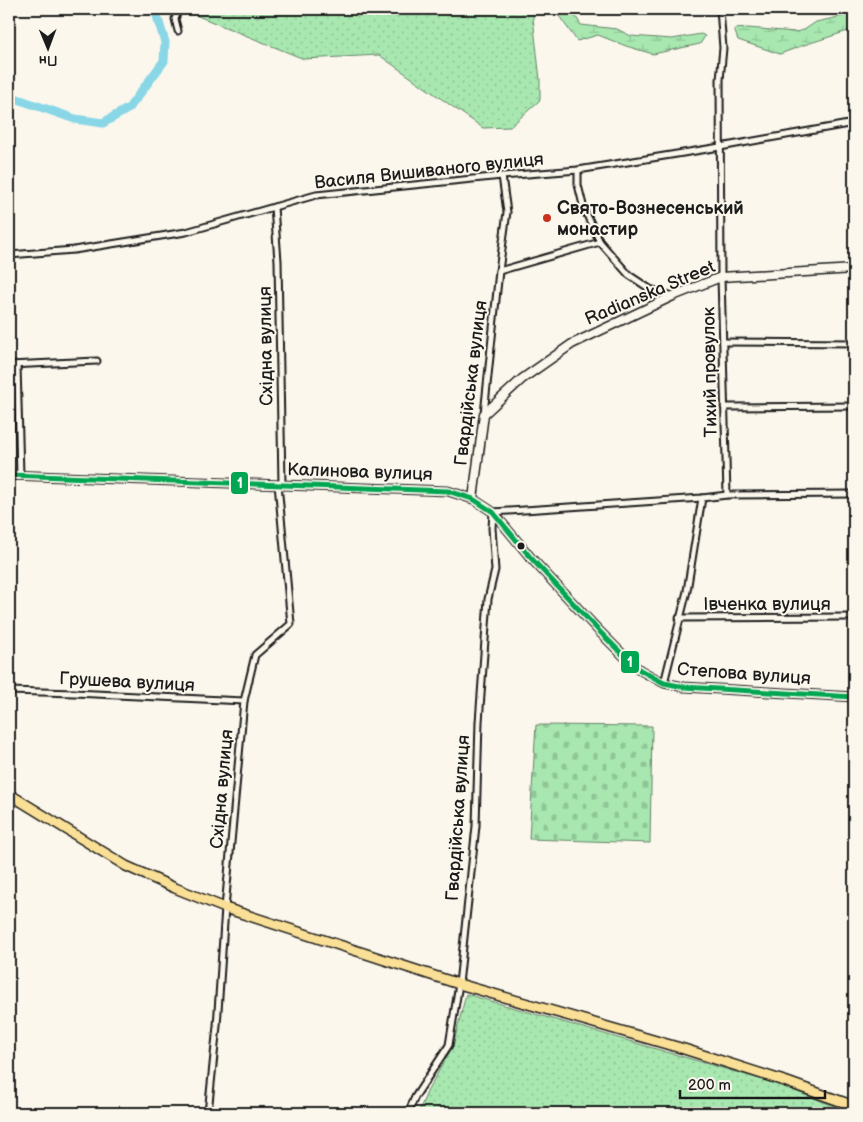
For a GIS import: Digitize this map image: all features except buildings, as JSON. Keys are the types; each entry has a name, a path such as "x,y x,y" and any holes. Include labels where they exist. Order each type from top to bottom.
{"main road":[{"path":"9,794 126,866 225,908 459,984 693,1052 854,1106"}],"street":[{"path":"178,31 175,18 179,9"},
{"name":"Тихий провулок","path":"720,9 723,48 720,80 721,277 727,495"},
{"name":"Василя Вишиваного вулиця","path":"9,255 74,250 186,232 316,195 578,170 854,123"},
{"path":"578,170 578,185 584,208 600,242 629,275 650,289 673,296"},
{"name":"Гвардійська вулиця","path":"473,499 507,212 502,176"},
{"name":"Східна вулиця","path":"208,1113 244,701 255,655 291,624 280,484 278,260 274,207"},
{"path":"499,271 600,242"},
{"name":"Radianska Street","path":"484,414 522,379 572,344 673,296 721,277 854,269"},
{"path":"723,342 854,343"},
{"path":"9,365 97,361"},
{"path":"17,365 20,475"},
{"path":"724,407 854,406"},
{"name":"Калинова вулиця","path":"9,475 448,491 473,499 493,512"},
{"path":"493,512 727,495 854,494"},
{"path":"664,682 687,591 702,498"},
{"name":"Гвардійська вулиця","path":"408,1113 415,1097 449,1045 459,984 476,826 479,722 488,599 495,570 492,528 493,512"},
{"name":"Степова вулиця","path":"493,512 531,558 599,631 640,670 664,682 684,687 854,697"},
{"name":"Івченка вулиця","path":"679,618 854,617"},
{"name":"Грушева вулиця","path":"9,691 244,701"}],"green space":[{"path":"184,9 532,9 540,80 540,100 510,127 483,128 379,55 304,59"},
{"path":"554,9 571,9 581,25 617,29 631,36 672,39 701,34 705,36 700,44 653,54 598,35 577,41"},
{"path":"848,9 854,9 854,29 780,54 738,40 734,29 748,28 795,32 804,30 816,22 843,16"},
{"path":"536,725 652,726 650,843 529,839"},
{"path":"466,994 774,1083 853,1113 418,1113 428,1090 453,1046"}],"waterway":[{"path":"9,96 75,119 103,123 129,108 164,61 165,42 156,13 157,9"}],"transit line":[{"name":"1","path":"9,475 448,491 473,499 493,512 531,558 599,631 630,662 640,670 664,683 684,687 854,697"}],"place":[{"name":"Cвято-Вознесенський монастир","path":"547,218"}]}
